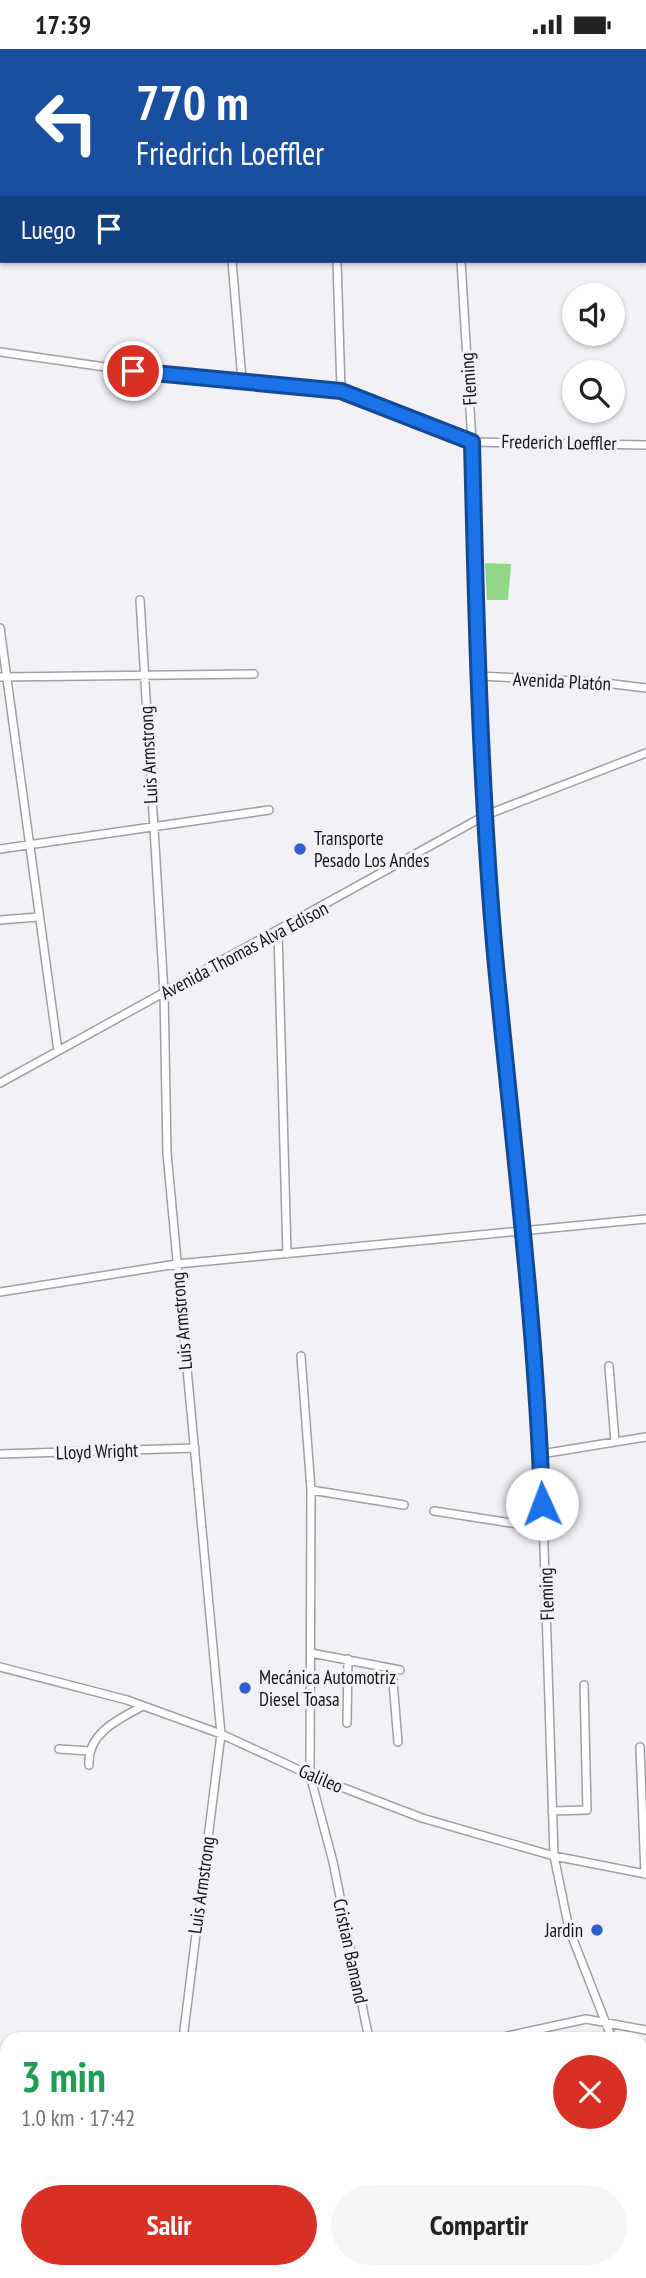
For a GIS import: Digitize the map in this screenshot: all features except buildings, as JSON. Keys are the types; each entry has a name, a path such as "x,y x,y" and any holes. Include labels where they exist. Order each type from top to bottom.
{"street":[{"path":"232,263 242,380"},
{"path":"337,263 341,391"},
{"name":"Fleming","path":"461,263 472,442 478,676 486,815 507,1094 524,1229 541,1454 554,1856 569,1929 610,2032"},
{"path":"0,352 133,371 341,391 472,442"},
{"name":"Frederich Loeffler","path":"472,442 646,445"},
{"name":"Luis Armstrong","path":"140,600 164,992 167,1153 221,1734 184,2032"},
{"path":"0,628 3,677 58,1051"},
{"path":"3,677 254,674"},
{"name":"Avenida Platón","path":"478,676 597,682 646,688"},
{"name":"Avenida Thomas Alva Edison","path":"0,1083 486,815 646,753"},
{"path":"0,849 270,810"},
{"path":"0,920 38,917"},
{"path":"278,932 287,1255"},
{"path":"0,1292 177,1264 646,1219"},
{"name":"Cristian Bamand","path":"301,1356 311,1490 310,1775 333,1862 368,2032"},
{"path":"609,1366 615,1442"},
{"path":"541,1454 646,1437"},
{"name":"Lloyd Wright","path":"0,1454 195,1448"},
{"path":"311,1490 404,1505"},
{"path":"434,1511 543,1528"},
{"path":"310,1653 396,1670 398,1742"},
{"path":"347,1723 348,1659"},
{"name":"Galileo","path":"0,1667 143,1706 221,1734 310,1775 422,1818 554,1856 646,1874"},
{"path":"552,1811 587,1810 584,1685"},
{"path":"89,1765 89,1751 110,1724 143,1706"},
{"path":"640,1747 646,1874"},
{"path":"59,1749 89,1751"},
{"path":"526,2032 586,2019 646,2030"}],"green space":[{"path":"485,563 511,564 508,600 487,600"}],"place":[{"name":"Transporte Pesado Los Andes","path":"300,849"},
{"name":"Mecánica Automotriz Diesel Toasa","path":"245,1688"},
{"name":"Jardin","path":"597,1930"}],"route":[{"path":"133,371 315,386 341,391 472,442 478,676 495,952 507,1094 524,1229 541,1454 542,1504"}]}
